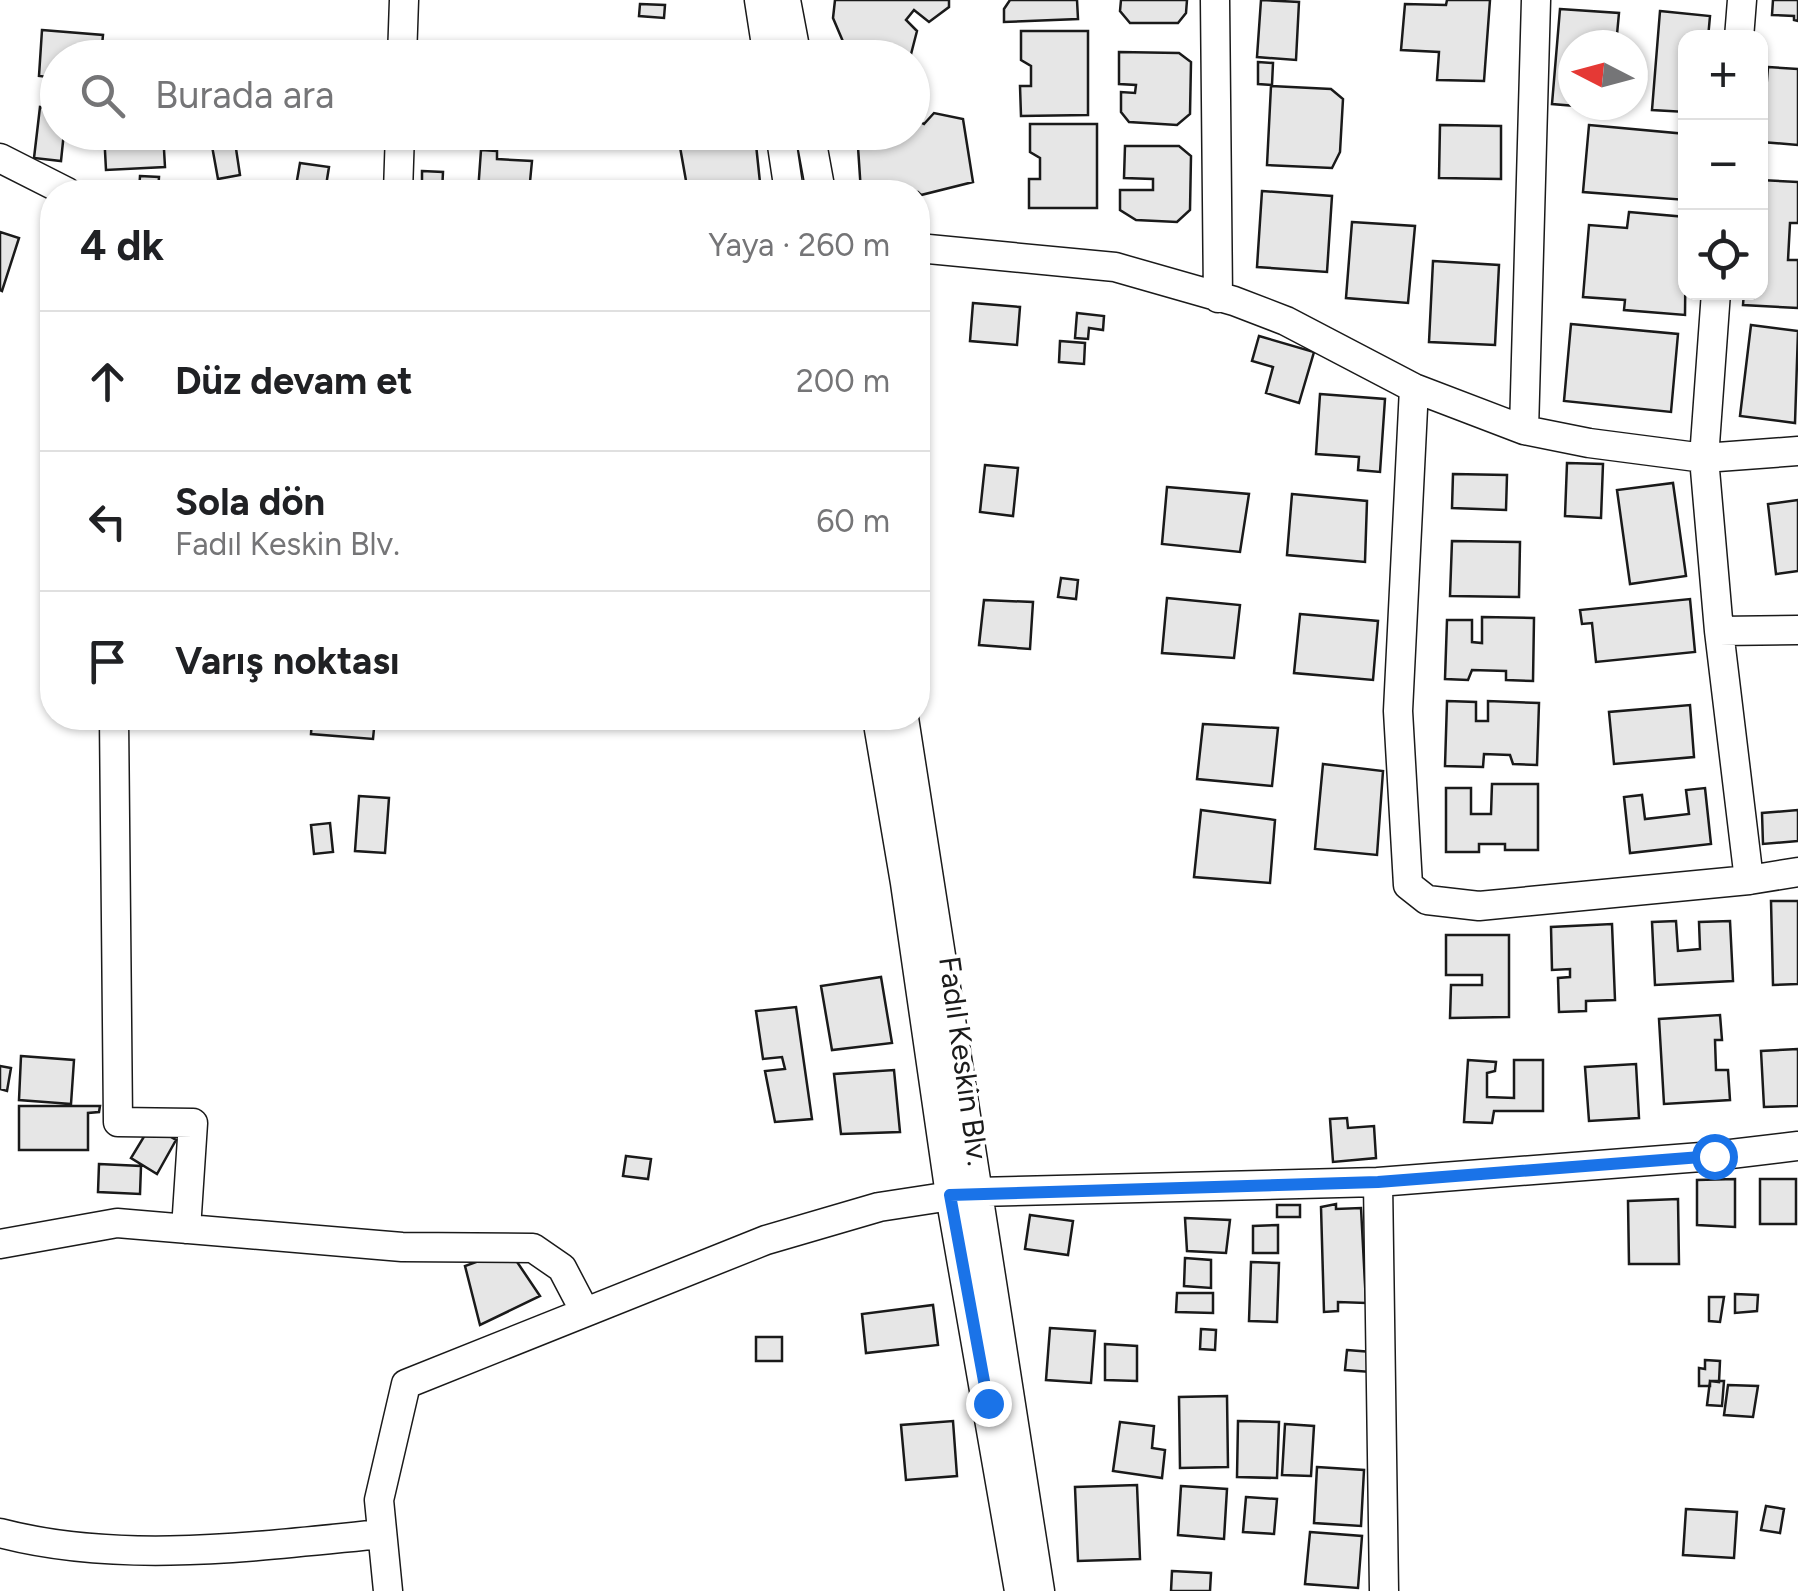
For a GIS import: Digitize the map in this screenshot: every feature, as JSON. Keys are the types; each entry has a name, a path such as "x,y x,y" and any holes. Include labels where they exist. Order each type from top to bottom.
{"street":[{"path":"403,40 404,0"},
{"path":"759,0 765,40"},
{"path":"786,0 794,40"},
{"path":"1216,0 1218,298"},
{"path":"1524,430 1536,0"},
{"path":"1739,30 1742,0"},
{"path":"398,180 399,150"},
{"path":"783,150 787,180"},
{"path":"813,150 819,180"},
{"path":"0,158 44,180"},
{"path":"930,249 1116,267 1218,298 1286,321 1414,388 1524,430 1589,444 1704,458 1798,451"},
{"path":"1715,300 1704,458 1719,631 1749,880"},
{"path":"1414,388 1398,711 1408,885 1427,900 1479,906 1798,872"},
{"path":"1719,631 1798,630"},
{"path":"114,730 118,1122 193,1123 186,1229"},
{"name":"Fadıl Keskin Blv.","path":"879,730 1040,1591"},
{"name":"Fadıl Keskin Blv.","path":"905,730 963,1194 1020,1591"},
{"path":"388,1591 378,1500 406,1384 766,1240 879,1207 963,1194 1378,1182 1798,1146"},
{"path":"1378,1182 1384,1591"},
{"path":"0,1244 117,1223 402,1247 533,1248 562,1268 584,1310"},
{"path":"0,1533 48,1546 213,1550 382,1534"}],"building":[{"path":"835,0 949,0 949,7 929,22 914,10 906,20 917,31 915,40 842,40 833,18"},
{"path":"1010,0 1077,0 1078,19 1004,22 1004,9"},
{"path":"1121,0 1187,0 1186,13 1178,23 1130,23 1120,11"},
{"path":"1261,0 1299,2 1296,60 1257,57"},
{"path":"1447,0 1490,0 1484,81 1437,80 1439,52 1401,50 1405,4 1446,5"},
{"path":"1773,0 1798,0 1798,21 1794,16 1772,15"},
{"path":"640,4 665,5 664,18 639,16"},
{"path":"1560,9 1619,13 1617,30 1558,30"},
{"path":"1660,11 1710,16 1709,30 1678,30 1678,112 1652,110"},
{"path":"42,30 103,35 103,40 41,40"},
{"path":"1021,31 1088,31 1088,115 1021,116 1020,86 1031,86 1031,66 1021,60"},
{"path":"1558,33 1558,104 1552,104"},
{"path":"1119,52 1179,53 1191,62 1190,114 1177,125 1129,122 1121,112 1121,92 1135,93 1136,85 1119,84"},
{"path":"1258,62 1273,63 1272,85 1258,84"},
{"path":"1768,67 1798,69 1798,145 1768,142"},
{"path":"1271,86 1331,89 1343,99 1340,152 1332,168 1267,165"},
{"path":"40,107 40,150 62,150 61,161 34,158"},
{"path":"934,113 963,119 973,182 930,193 930,180 860,180 858,150 930,150 930,117"},
{"path":"1030,124 1097,124 1097,208 1029,208 1029,179 1040,179 1040,158 1030,152"},
{"path":"1440,125 1501,126 1501,179 1439,178"},
{"path":"1589,125 1678,133 1678,199 1583,192"},
{"path":"1125,146 1179,146 1191,156 1190,210 1177,222 1136,220 1120,210 1120,190 1153,190 1153,179 1124,178"},
{"path":"105,150 164,150 165,167 106,170"},
{"path":"213,150 236,150 240,175 218,179"},
{"path":"481,150 497,151 497,159 532,161 530,180 479,180"},
{"path":"681,150 757,150 760,180 686,180"},
{"path":"300,163 329,167 327,180 297,180"},
{"path":"422,171 443,172 443,180 422,180"},
{"path":"140,176 159,177 159,180 140,180"},
{"path":"1768,180 1798,182 1798,223 1790,223 1788,260 1798,260 1798,308 1743,305 1743,300 1768,300"},
{"path":"1262,191 1332,196 1327,272 1257,267"},
{"path":"1629,212 1678,216 1678,300 1685,300 1685,315 1624,310 1625,300 1583,297 1589,225 1627,228"},
{"path":"1352,222 1415,226 1408,303 1346,298"},
{"path":"0,232 19,238 2,291 0,290"},
{"path":"1433,261 1499,265 1495,345 1429,342"},
{"path":"973,303 1020,307 1017,345 970,341"},
{"path":"1077,313 1104,316 1103,330 1089,328 1088,339 1075,338"},
{"path":"1571,324 1678,334 1671,412 1564,401"},
{"path":"1751,325 1798,331 1795,423 1740,416"},
{"path":"1259,336 1314,352 1299,403 1266,393 1273,367 1252,361"},
{"path":"1060,341 1085,343 1084,364 1059,362"},
{"path":"1320,394 1385,399 1380,472 1358,470 1359,457 1316,454"},
{"path":"1567,463 1603,464 1601,518 1565,516"},
{"path":"985,465 1018,468 1013,516 980,512"},
{"path":"1453,474 1507,475 1506,510 1452,508"},
{"path":"1673,483 1686,576 1630,584 1617,490"},
{"path":"1167,487 1249,494 1240,552 1162,544"},
{"path":"1292,494 1367,501 1365,562 1287,555"},
{"path":"1798,500 1798,571 1776,574 1768,504"},
{"path":"1452,541 1520,542 1519,597 1450,596"},
{"path":"1061,578 1078,580 1076,599 1058,597"},
{"path":"1167,598 1240,605 1234,658 1162,653"},
{"path":"1690,599 1695,652 1596,662 1592,623 1582,624 1580,610"},
{"path":"984,600 1033,602 1030,649 979,645"},
{"path":"1300,614 1378,621 1373,680 1294,673"},
{"path":"1482,617 1534,618 1533,681 1506,680 1506,671 1472,670 1468,680 1445,679 1447,620 1472,620 1472,642 1482,643"},
{"path":"1447,701 1476,702 1476,721 1488,721 1488,701 1539,703 1537,765 1513,764 1510,755 1484,754 1483,767 1445,766"},
{"path":"1690,705 1694,757 1614,764 1609,712"},
{"path":"1203,724 1278,728 1272,786 1197,779"},
{"path":"311,730 374,730 373,739 311,734"},
{"path":"1323,764 1383,771 1377,855 1315,849"},
{"path":"1492,784 1538,784 1538,850 1505,850 1505,844 1479,844 1479,852 1446,852 1446,788 1471,788 1471,814 1491,814"},
{"path":"1705,788 1711,844 1630,853 1624,797 1642,795 1645,819 1689,814 1686,790"},
{"path":"359,796 389,798 385,853 355,851"},
{"path":"1201,810 1275,820 1270,883 1194,877"},
{"path":"1798,810 1798,841 1763,844 1762,813"},
{"path":"330,823 333,852 314,854 311,825"},
{"path":"1771,901 1798,901 1798,984 1773,985"},
{"path":"1676,921 1678,951 1700,949 1699,922 1730,921 1733,981 1655,985 1652,922"},
{"path":"1612,924 1615,1000 1586,1001 1586,1011 1559,1012 1558,978 1570,977 1570,969 1552,970 1551,927"},
{"path":"1446,935 1509,935 1509,1017 1450,1018 1451,985 1482,985 1482,975 1446,975"},
{"path":"881,977 892,1043 832,1050 821,986"},
{"path":"796,1007 812,1119 775,1122 765,1071 785,1069 782,1057 763,1059 756,1011"},
{"path":"1720,1015 1722,1040 1715,1040 1716,1070 1728,1070 1730,1100 1664,1104 1659,1019"},
{"path":"1798,1049 1798,1106 1764,1107 1761,1051"},
{"path":"21,1056 74,1060 71,1104 19,1100"},
{"path":"1468,1060 1496,1062 1495,1071 1487,1073 1487,1097 1514,1098 1514,1060 1543,1060 1543,1111 1494,1111 1492,1123 1464,1122"},
{"path":"1636,1064 1639,1118 1589,1121 1585,1067"},
{"path":"0,1066 11,1068 7,1091 0,1089"},
{"path":"894,1070 900,1132 841,1134 834,1074"},
{"path":"19,1106 100,1106 99,1112 88,1113 88,1150 19,1150"},
{"path":"1347,1118 1348,1128 1374,1126 1376,1158 1333,1162 1330,1119"},
{"path":"151,1125 176,1140 157,1174 131,1158"},
{"path":"626,1156 651,1159 648,1179 623,1176"},
{"path":"99,1164 141,1166 140,1194 98,1192"},
{"path":"1735,1179 1735,1227 1697,1225 1697,1180"},
{"path":"1760,1179 1796,1179 1796,1224 1760,1224"},
{"path":"1678,1199 1679,1264 1629,1264 1628,1201"},
{"path":"1336,1204 1336,1209 1361,1208 1366,1303 1338,1302 1338,1311 1324,1312 1321,1207"},
{"path":"1277,1205 1300,1205 1300,1217 1277,1217"},
{"path":"1030,1215 1073,1221 1068,1255 1025,1249"},
{"path":"1185,1218 1230,1220 1226,1253 1187,1251"},
{"path":"1278,1225 1278,1253 1253,1253 1253,1226"},
{"path":"509,1250 540,1296 480,1325 465,1266"},
{"path":"1185,1258 1211,1260 1211,1288 1184,1286"},
{"path":"1251,1262 1279,1263 1277,1322 1249,1321"},
{"path":"1177,1293 1213,1293 1213,1313 1176,1312"},
{"path":"1735,1294 1758,1295 1757,1311 1735,1313"},
{"path":"1709,1297 1724,1297 1720,1322 1709,1321"},
{"path":"933,1305 938,1345 866,1353 862,1314"},
{"path":"1050,1328 1095,1331 1091,1383 1046,1380"},
{"path":"1201,1329 1216,1330 1215,1350 1200,1349"},
{"path":"756,1337 782,1337 782,1361 756,1361"},
{"path":"1105,1344 1137,1346 1137,1381 1105,1380"},
{"path":"1347,1350 1372,1352 1371,1372 1345,1370"},
{"path":"1705,1360 1720,1361 1719,1382 1699,1386 1699,1368 1705,1369"},
{"path":"1710,1381 1724,1381 1722,1406 1707,1405"},
{"path":"1728,1385 1758,1386 1753,1417 1724,1415"},
{"path":"1227,1396 1228,1467 1180,1468 1179,1397"},
{"path":"953,1421 957,1476 906,1480 901,1425"},
{"path":"1238,1421 1279,1422 1277,1478 1237,1477"},
{"path":"1120,1422 1154,1426 1152,1448 1165,1450 1162,1478 1113,1471"},
{"path":"1285,1424 1314,1426 1311,1476 1282,1475"},
{"path":"1317,1467 1364,1470 1361,1526 1314,1523"},
{"path":"1137,1485 1140,1559 1078,1561 1075,1487"},
{"path":"1181,1486 1227,1489 1224,1539 1178,1535"},
{"path":"1246,1497 1277,1499 1274,1534 1243,1532"},
{"path":"1766,1506 1784,1509 1780,1533 1761,1530"},
{"path":"1686,1509 1737,1512 1734,1558 1683,1555"},
{"path":"1310,1532 1362,1536 1358,1588 1305,1584"},
{"path":"1172,1571 1211,1573 1210,1591 1171,1591"}],"route":[{"path":"988,1403 950,1195 1378,1182 1714,1156"}]}
